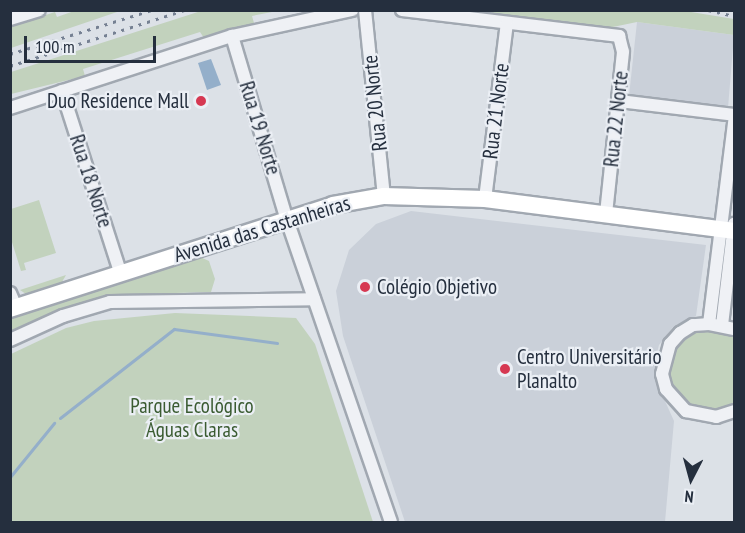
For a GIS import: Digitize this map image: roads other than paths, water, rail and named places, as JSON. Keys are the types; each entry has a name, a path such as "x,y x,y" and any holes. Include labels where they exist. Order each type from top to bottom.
{"main road":[{"name":"Avenida das Castanheiras","path":"12,303 120,272 333,205 384,196 485,199 731,229"}],"street":[{"path":"10,108 232,36 352,10"},
{"name":"Rua 20 Norte","path":"365,10 384,196"},
{"path":"402,10 507,23"},
{"path":"10,20 35,11"},
{"name":"Rua 22 Norte","path":"507,23 609,33 619,36 622,44 619,100 606,213"},
{"name":"Rua 21 Norte","path":"485,199 507,23"},
{"name":"Rua 19 Norte","path":"232,36 287,220 391,522"},
{"name":"Rua 18 Norte","path":"63,91 120,272"},
{"path":"619,100 735,114"},
{"path":"715,324 731,229 735,122"},
{"path":"10,340 63,316 110,302 314,299"},
{"path":"735,329 715,324 693,325 680,333 670,344 662,374 674,402 694,414 735,421"},
{"path":"716,417 735,411"}],"water":[{"path":"211,59 221,85 207,90 198,63"}],"waterway":[{"path":"60,418 174,329 277,343"},
{"path":"10,477 54,423"}],"railway":[{"path":"10,54 152,10"},
{"path":"10,66 184,10"},
{"path":"708,10 734,16"}],"place":[{"name":"Duo Residence Mall","path":"201,101"},
{"name":"Colégio Objetivo","path":"365,287"},
{"name":"Centro Universitário Planalto","path":"505,369"}],"park label":[{"name":"Parque Ecológico Águas Claras","path":"192,418"}]}
